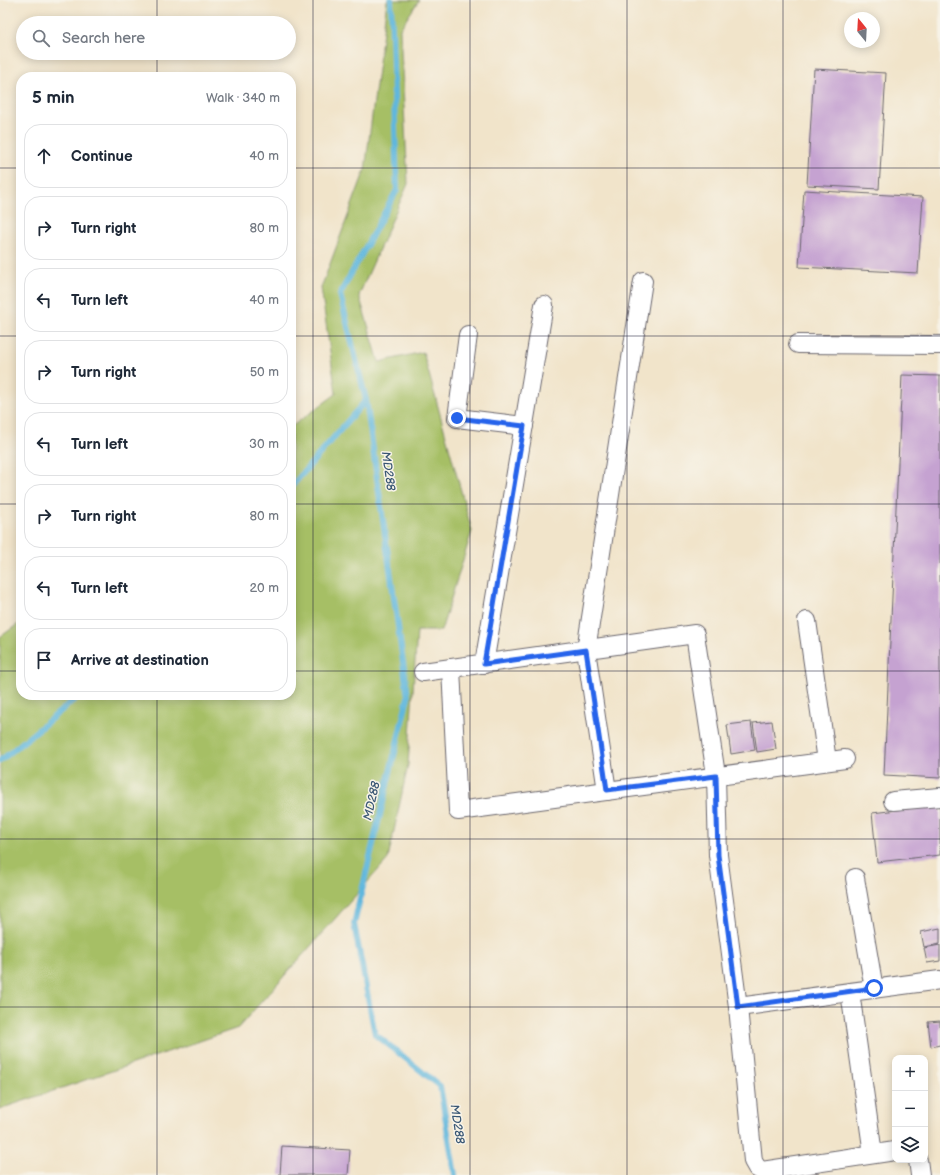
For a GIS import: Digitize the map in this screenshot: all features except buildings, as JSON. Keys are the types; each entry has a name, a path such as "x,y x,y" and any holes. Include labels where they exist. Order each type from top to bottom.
{"street":[{"path":"607,790 586,650 643,281"},
{"path":"484,664 544,305"},
{"path":"468,335 457,418 524,426"},
{"path":"798,344 940,345"},
{"path":"451,668 458,811 836,760 808,621"},
{"path":"423,672 695,634 716,776 718,855 738,1007 753,1161 757,1168 762,1171 892,1151"},
{"path":"893,801 940,797"},
{"path":"856,878 874,988"},
{"path":"738,1007 940,980"},
{"path":"850,992 873,1154"},
{"path":"918,1163 920,1175"}],"green space":[{"path":"387,0 419,0 400,29 408,184 359,295 379,362 423,352 472,531 441,631 417,631 408,765 388,859 238,1028 0,1109 0,637 16,626 16,700 296,700 296,423 336,394 321,288 365,170"}],"waterway":[{"path":"296,481 366,400 340,294 397,190 391,0"},
{"name":"MD288","path":"366,400 408,697 354,924 375,1034 440,1086 455,1175"},
{"path":"0,761 74,700"}],"route":[{"path":"457,418 524,426 484,664 586,650 607,790 716,776 718,855 738,1007 874,988"}]}
